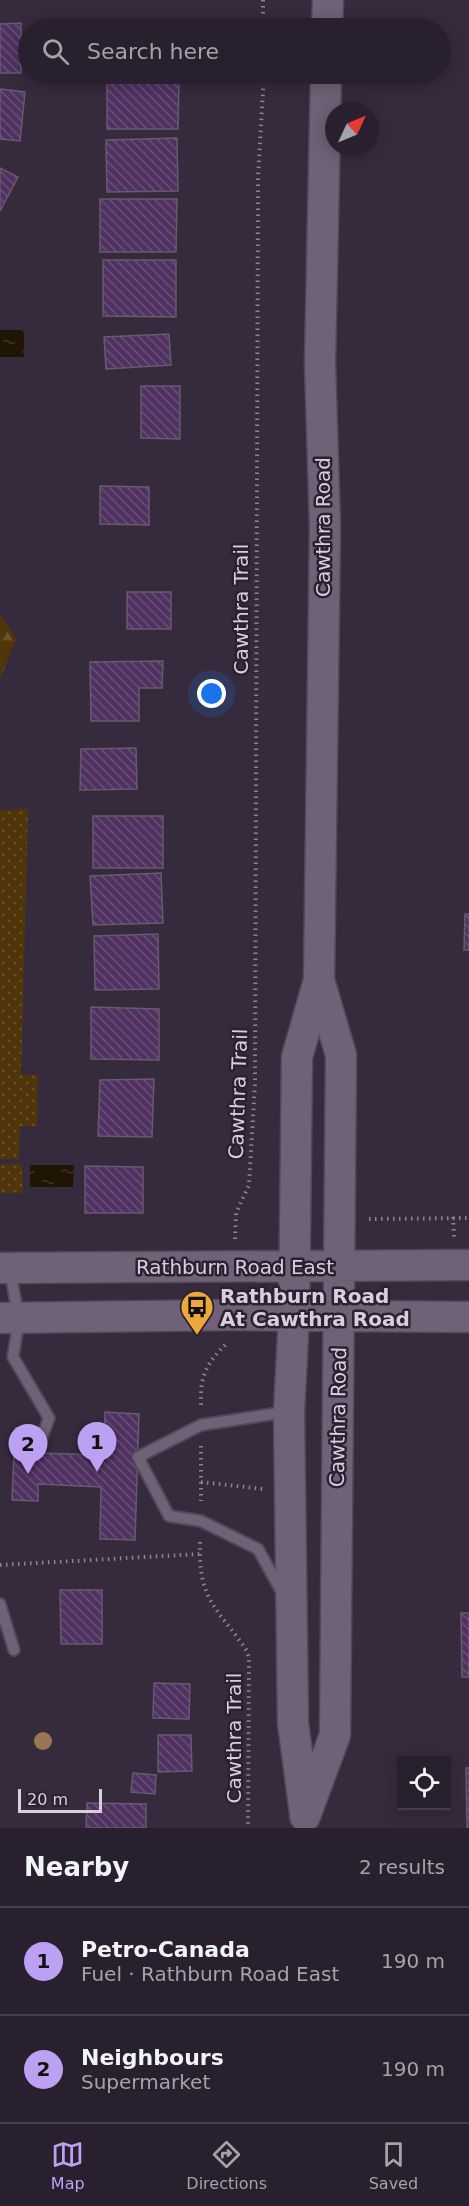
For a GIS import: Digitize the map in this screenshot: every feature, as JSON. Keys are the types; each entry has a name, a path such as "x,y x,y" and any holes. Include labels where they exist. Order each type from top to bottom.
{"main road":[{"path":"327,18 328,0"},
{"name":"Cawthra Road","path":"305,1822 293,1735 289,1411 294,1316 297,1057 319,980 325,527 320,363 326,84"},
{"name":"Cawthra Road","path":"305,1822 335,1735 341,1055 319,980"},
{"name":"Rathburn Road East","path":"4,1268 469,1265"},
{"path":"10,1318 233,1315 469,1317"}],"lane":[{"path":"4,1268 13,1357 49,1418 36,1453"},
{"path":"289,1411 201,1425 138,1457 169,1516 201,1521 258,1548 290,1608"},
{"path":"0,1604 14,1650"}],"path":[{"path":"263,0 263,18"},
{"name":"Cawthra Trail","path":"236,1213 249,1185 255,1084 258,177 263,84"},
{"path":"369,1219 469,1218"},
{"path":"201,1482 290,1492"},
{"name":"Cawthra Trail","path":"0,1565 200,1554 205,1592 212,1606 247,1651 249,1658 248,1828"}],"green space":[{"path":"0,615 16,639 0,679"},
{"path":"28,809 21,1075 38,1075 37,1126 20,1126 19,1159 0,1159 0,810"},
{"path":"0,1164 22,1164 23,1193 0,1193"}],"water":[{"path":"0,330 24,330 24,357 0,357"},
{"path":"30,1165 74,1165 73,1187 30,1187"}],"building":[{"path":"18,23 18,73 0,73 0,24"},
{"path":"107,84 179,84 178,129 107,129"},
{"path":"0,89 25,92 20,141 0,139"},
{"path":"177,138 178,191 107,192 106,140"},
{"path":"0,168 18,177 0,211"},
{"path":"100,199 177,199 176,252 100,252"},
{"path":"103,260 176,260 176,317 103,316"},
{"path":"169,334 171,365 106,369 104,337"},
{"path":"141,386 180,386 180,439 141,438"},
{"path":"100,486 149,487 149,525 100,524"},
{"path":"127,592 171,592 171,629 127,629"},
{"path":"163,661 162,688 139,688 139,721 91,721 90,662"},
{"path":"136,748 137,789 80,790 81,749"},
{"path":"93,816 163,816 163,868 93,868"},
{"path":"161,873 163,923 93,925 90,876"},
{"path":"465,914 469,914 469,950 464,950"},
{"path":"158,934 159,989 95,990 94,936"},
{"path":"91,1007 159,1009 159,1060 91,1059"},
{"path":"154,1079 152,1137 98,1136 100,1080"},
{"path":"85,1166 143,1167 143,1213 85,1213"},
{"path":"105,1412 139,1414 135,1540 100,1539 101,1487 38,1484 38,1501 12,1500 15,1428 36,1429 36,1453 104,1455"},
{"path":"60,1590 102,1590 102,1644 61,1644"},
{"path":"461,1613 469,1613 469,1677 462,1677"},
{"path":"154,1683 190,1684 189,1719 153,1718"},
{"path":"158,1735 191,1735 192,1771 158,1772"},
{"path":"466,1768 469,1768 469,1828 467,1828"},
{"path":"133,1773 156,1775 155,1794 131,1792"},
{"path":"87,1803 146,1804 146,1828 86,1828"}],"place":[{"name":"Rathburn Road At Cawthra Road","path":"197,1336"},
{"name":"Petro-Canada","path":"97,1472"},
{"name":"Neighbours","path":"28,1474"}]}
